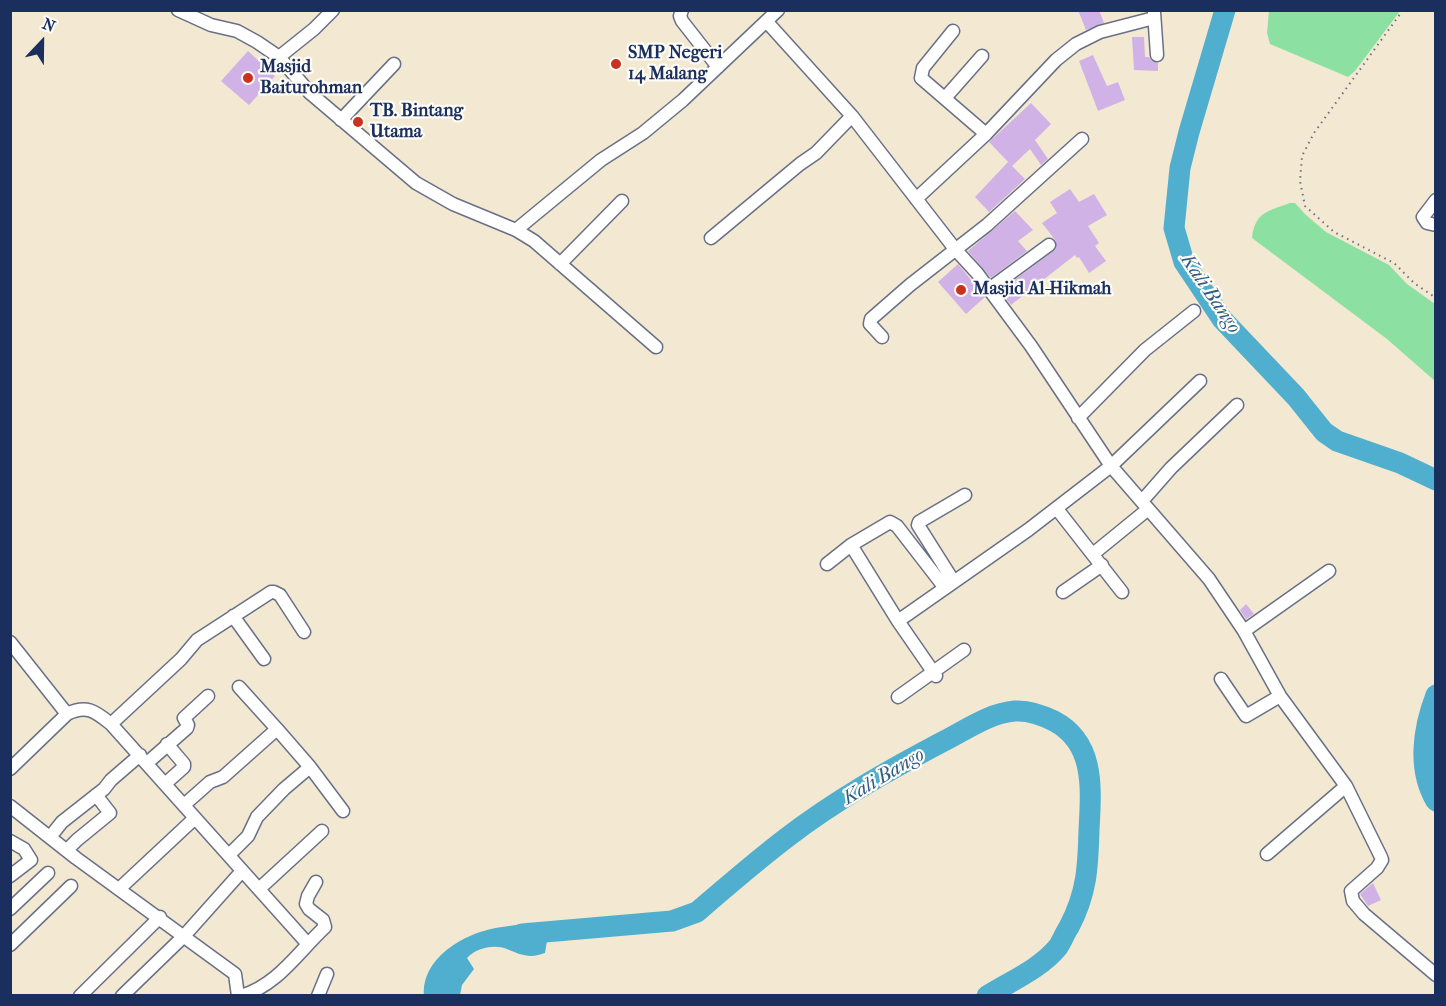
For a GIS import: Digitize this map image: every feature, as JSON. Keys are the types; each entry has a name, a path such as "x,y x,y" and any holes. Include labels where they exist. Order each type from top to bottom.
{"street":[{"path":"178,10 211,25 237,31 279,57 310,93 416,183 453,204 516,230 534,241 656,347"},
{"path":"279,57 314,29 333,10"},
{"path":"682,10 680,16 682,21 718,67"},
{"path":"516,230 601,160 643,133 683,100 778,10"},
{"path":"916,199 986,134 1056,60 1076,44 1100,32 1154,14 1157,55"},
{"path":"767,22 852,116 989,289 1031,346 1111,466 1209,579 1244,631 1280,696 1346,786 1382,860 1377,868 1351,891 1350,896 1364,914 1436,975"},
{"path":"953,31 923,68 920,76 922,81 986,134"},
{"path":"945,98 982,56"},
{"path":"341,120 394,64"},
{"path":"711,238 816,153 852,116"},
{"path":"882,338 870,324 871,319 987,225 1082,139"},
{"path":"1436,200 1423,217 1426,223 1436,225"},
{"path":"560,264 622,201"},
{"path":"989,289 1049,244"},
{"path":"1078,418 1145,350 1194,310"},
{"path":"898,621 1057,509 1111,466 1200,381"},
{"path":"1093,554 1144,505 1171,468 1238,405"},
{"path":"950,585 918,525 919,522 964,495"},
{"path":"1057,509 1122,592"},
{"path":"827,564 850,545 887,523 895,524 950,585"},
{"path":"850,545 898,621 935,673"},
{"path":"1063,592 1102,565"},
{"path":"1244,631 1329,571"},
{"path":"111,724 181,659 197,640 274,592 280,595 304,632"},
{"path":"233,616 264,659"},
{"path":"10,642 67,714"},
{"path":"898,697 935,673 964,650"},
{"path":"1221,679 1246,716 1280,696"},
{"path":"239,687 310,767 344,811"},
{"path":"50,837 62,822 187,728 188,725 184,718 208,696"},
{"path":"10,769 67,714 75,710 94,711 111,724 307,943"},
{"path":"184,805 210,782 223,777 277,729"},
{"path":"165,783 184,767 167,744"},
{"path":"229,855 248,836 257,817 284,789 310,767"},
{"path":"1267,854 1346,786"},
{"path":"67,850 110,813 96,795"},
{"path":"10,806 235,974 240,996 261,993 325,927 323,920 306,904 316,882"},
{"path":"120,890 195,818"},
{"path":"259,889 322,831"},
{"path":"10,841 24,849 31,860 10,876"},
{"path":"122,996 184,936 242,871"},
{"path":"10,909 48,873"},
{"path":"10,945 71,886"},
{"path":"80,996 160,917"},
{"path":"318,996 327,974"}],"path":[{"path":"1403,10 1314,133 1302,156 1299,181 1305,206 1334,232 1394,263 1414,283 1436,298"}],"green space":[{"path":"1269,10 1400,11 1348,77 1270,44 1267,33"},
{"path":"1295,203 1326,232 1389,265 1407,284 1435,304 1435,381 1387,339 1252,238 1256,223 1264,214"}],"water":[{"path":"550,923 545,953 531,956 502,948 480,949 467,958 474,969 462,985 460,995 424,995 425,981 431,968 439,957 462,940 489,929"}],"building":[{"path":"1078,10 1099,10 1104,23 1086,30"},
{"path":"1132,37 1144,37 1145,57 1158,63 1158,71 1134,70"},
{"name":"Masjid Baiturohman","path":"248,51 275,76 249,105 221,81"},
{"path":"1093,55 1107,86 1118,82 1125,100 1098,111 1079,61"},
{"path":"1031,103 1051,124 1035,140 1048,159 1041,165 1030,149 1012,166 989,142"},
{"path":"1008,162 1025,179 989,212 975,197"},
{"path":"1070,189 1079,202 1094,194 1107,215 1088,226 1099,243 1095,246 1106,261 1089,273 1079,257 1075,255 1011,305 1000,291 1056,249 1056,241 1042,223 1057,213 1050,202"},
{"path":"1015,211 1033,230 1018,241 1027,251 991,278 968,251"},
{"name":"Masjid Al-Hikmah","path":"958,264 985,297 966,314 938,282"},
{"path":"1246,604 1254,614 1246,619 1240,610"},
{"path":"1373,883 1381,900 1368,906 1360,894"}],"waterway":[{"name":"Kali Bango","path":"1225,10 1180,168 1174,228 1184,262 1222,319 1296,397 1324,432 1337,441 1400,463 1436,480"},
{"name":"Kali Bango","path":"1436,695 1428,721 1424,749 1426,776 1436,801"},
{"name":"Kali Bango","path":"522,934 672,921 697,912 785,839 862,787 987,718 1005,712 1025,711 1054,721 1068,730 1084,755 1090,784 1087,868 1080,903 1058,947 1043,962 987,996"}],"place":[{"name":"SMP Negeri 14 Malang","path":"616,64"},
{"name":"Masjid Baiturohman","path":"248,78"},
{"name":"TB. Bintang Utama","path":"358,122"},
{"name":"Masjid Al-Hikmah","path":"961,290"}]}
